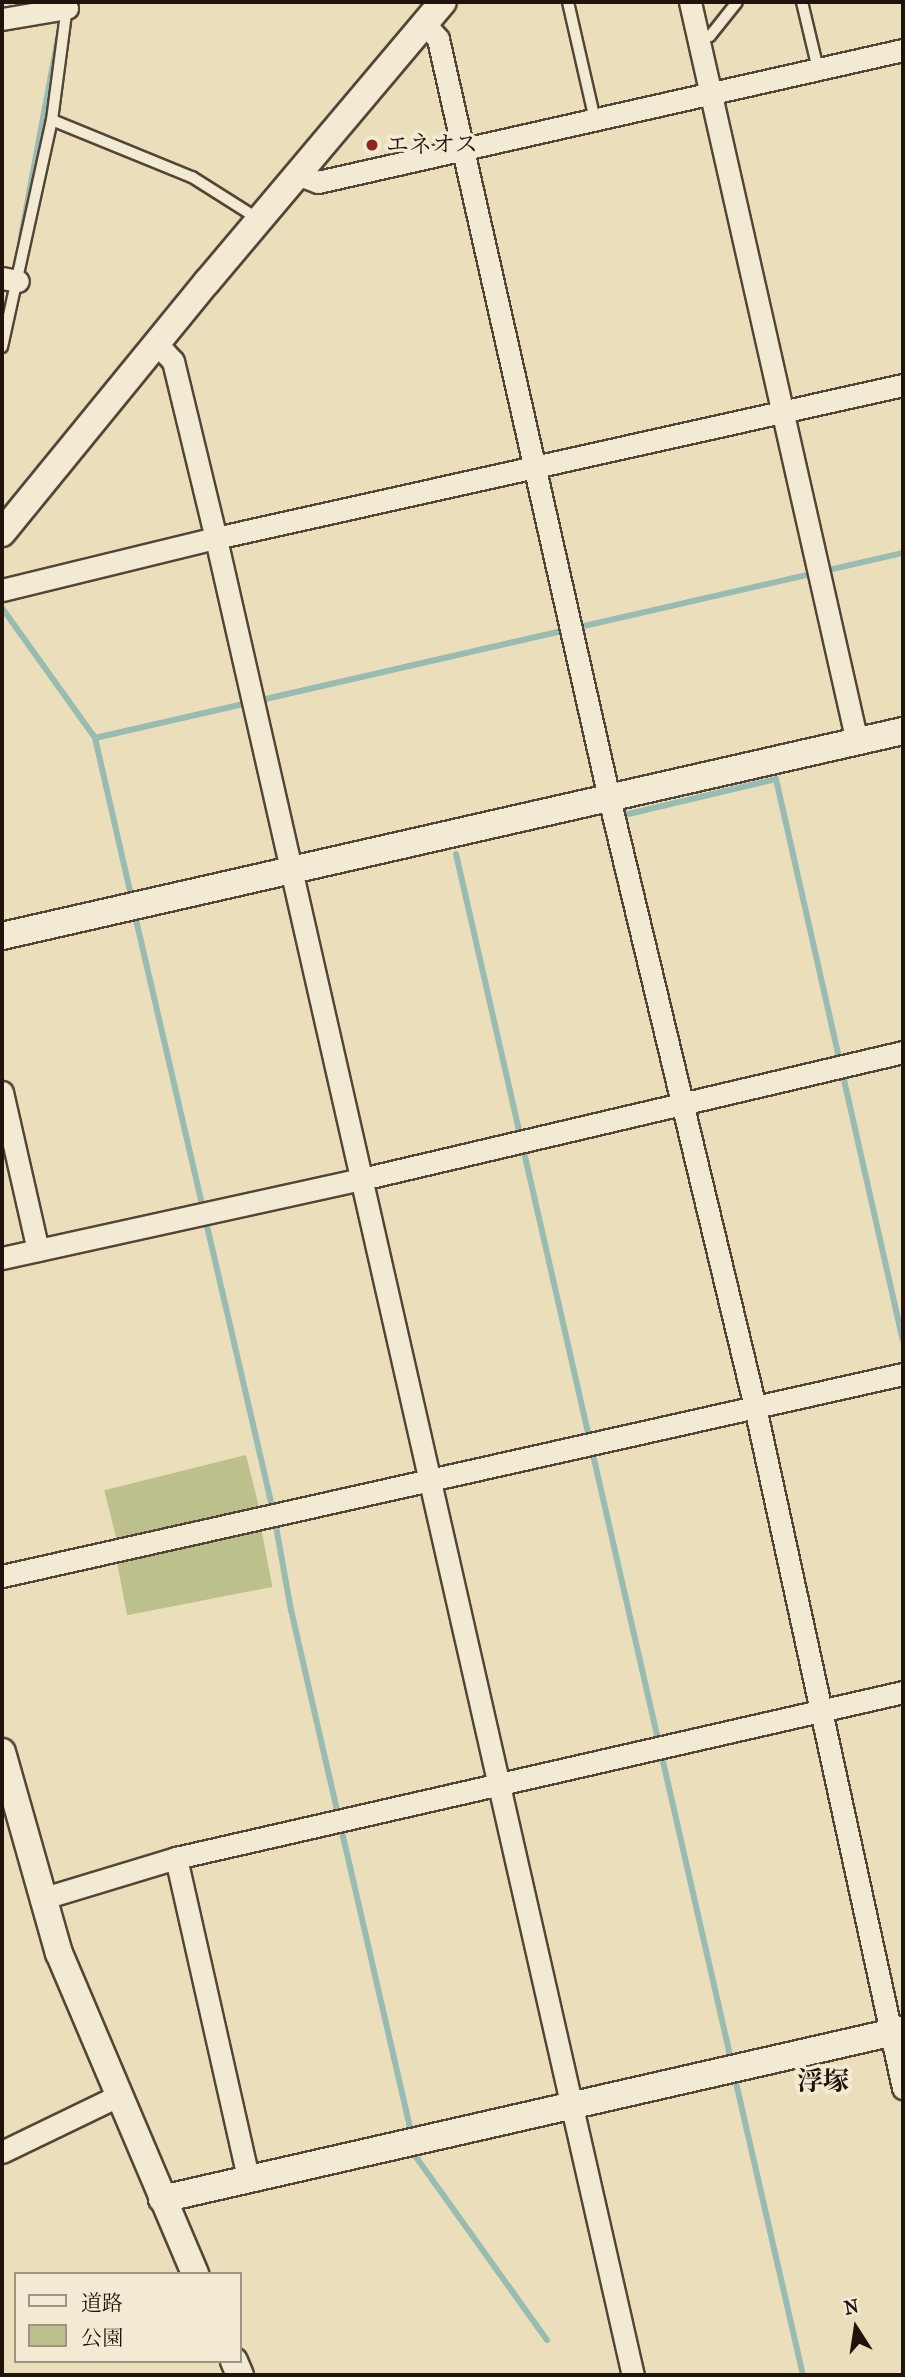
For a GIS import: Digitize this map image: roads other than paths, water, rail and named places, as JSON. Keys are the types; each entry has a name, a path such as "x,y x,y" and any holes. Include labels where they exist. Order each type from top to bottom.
{"street":[{"path":"2,533 443,2"},
{"path":"690,2 857,742"},
{"path":"2,19 67,5"},
{"path":"426,25 438,39 609,798 755,1407 897,2032 903,2088"},
{"path":"299,175 318,182 903,50"},
{"path":"157,344 173,361 216,538 632,2375"},
{"path":"2,590 216,538 903,385"},
{"path":"2,936 903,731"},
{"path":"2,1258 362,1179 903,1052"},
{"path":"2,1092 38,1250"},
{"path":"2,1576 903,1374"},
{"path":"41,1899 176,1858 903,1692"},
{"path":"2,1752 13,1809 59,1953 194,2272"},
{"path":"176,1858 248,2178"},
{"path":"162,2199 897,2032"},
{"path":"2,2152 118,2096"}],"lane":[{"path":"568,2 595,120"},
{"path":"698,38 710,36 737,2"},
{"path":"802,2 818,69"},
{"path":"2,347 10,280 52,120 67,5"},
{"path":"52,120 192,177 261,220"}],"waterway":[{"path":"21,237 58,37"},
{"path":"2,608 95,738 903,553"},
{"path":"95,738 132,900"},
{"path":"624,815 776,779 903,1341"},
{"path":"456,854 732,2064"},
{"path":"134,911 274,1515 291,1610 412,2136"},
{"path":"734,2074 803,2375"},
{"path":"414,2146 416,2157 547,2340"}],"place":[{"name":"エネオス","path":"372,145"}],"district":[{"name":"浮塚","path":"823,2082"}]}
